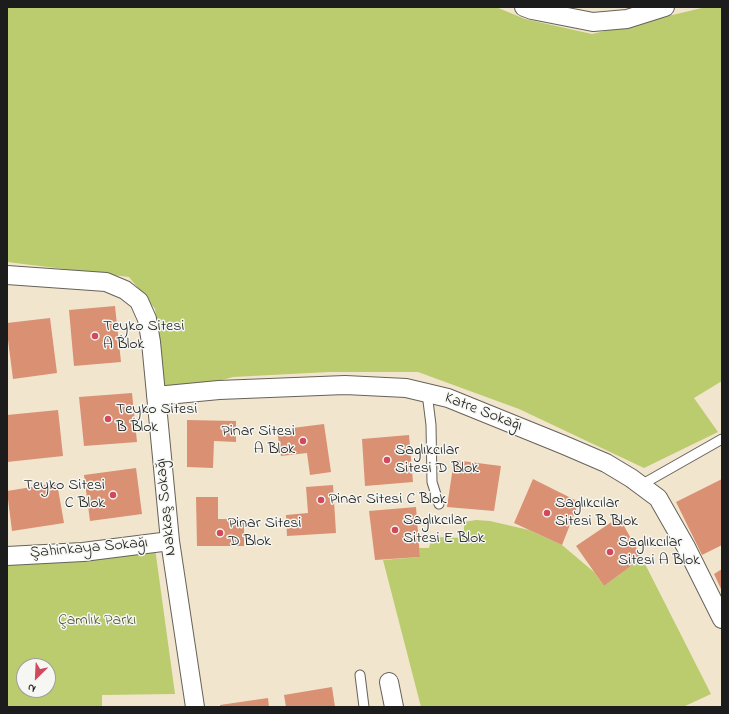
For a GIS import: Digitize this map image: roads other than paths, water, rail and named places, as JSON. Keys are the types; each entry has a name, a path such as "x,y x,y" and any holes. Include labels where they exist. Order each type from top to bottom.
{"street":[{"path":"524,7 532,10 593,22 627,19 665,7"},
{"name":"Nakkaş Sokağı","path":"7,275 106,282 125,290 139,301 147,319 170,541 194,707"},
{"name":"Katre Sokağı","path":"156,396 219,390 345,385 406,388 448,398 606,463 631,478 658,498 686,547 722,618"},
{"name":"Şahinkaya Sokağı","path":"7,556 83,552 170,541"},
{"path":"389,682 394,707"}],"lane":[{"path":"427,393 431,425 432,482 439,504"},
{"path":"640,486 722,439"},
{"path":"360,675 364,707"}],"place":[{"name":"Teyko Sitesi A Blok","path":"95,336"},
{"name":"Teyko Sitesi B Blok","path":"108,419"},
{"name":"Pinar Sitesi A Blok","path":"303,441"},
{"name":"Saglıkcılar Sitesi D Blok","path":"387,460"},
{"name":"Teyko Sitesi C Blok","path":"113,495"},
{"name":"Pinar Sitesi C Blok","path":"321,500"},
{"name":"Saglıkcılar Sitesi B Blok","path":"547,513"},
{"name":"Saglıkcılar Sitesi E Blok","path":"395,530"},
{"name":"Pinar Sitesi D Blok","path":"220,533"},
{"name":"Saglıkcılar Sitesi A Blok","path":"610,552"}],"park label":[{"name":"Çamlık Parkı","path":"97,621"}]}
